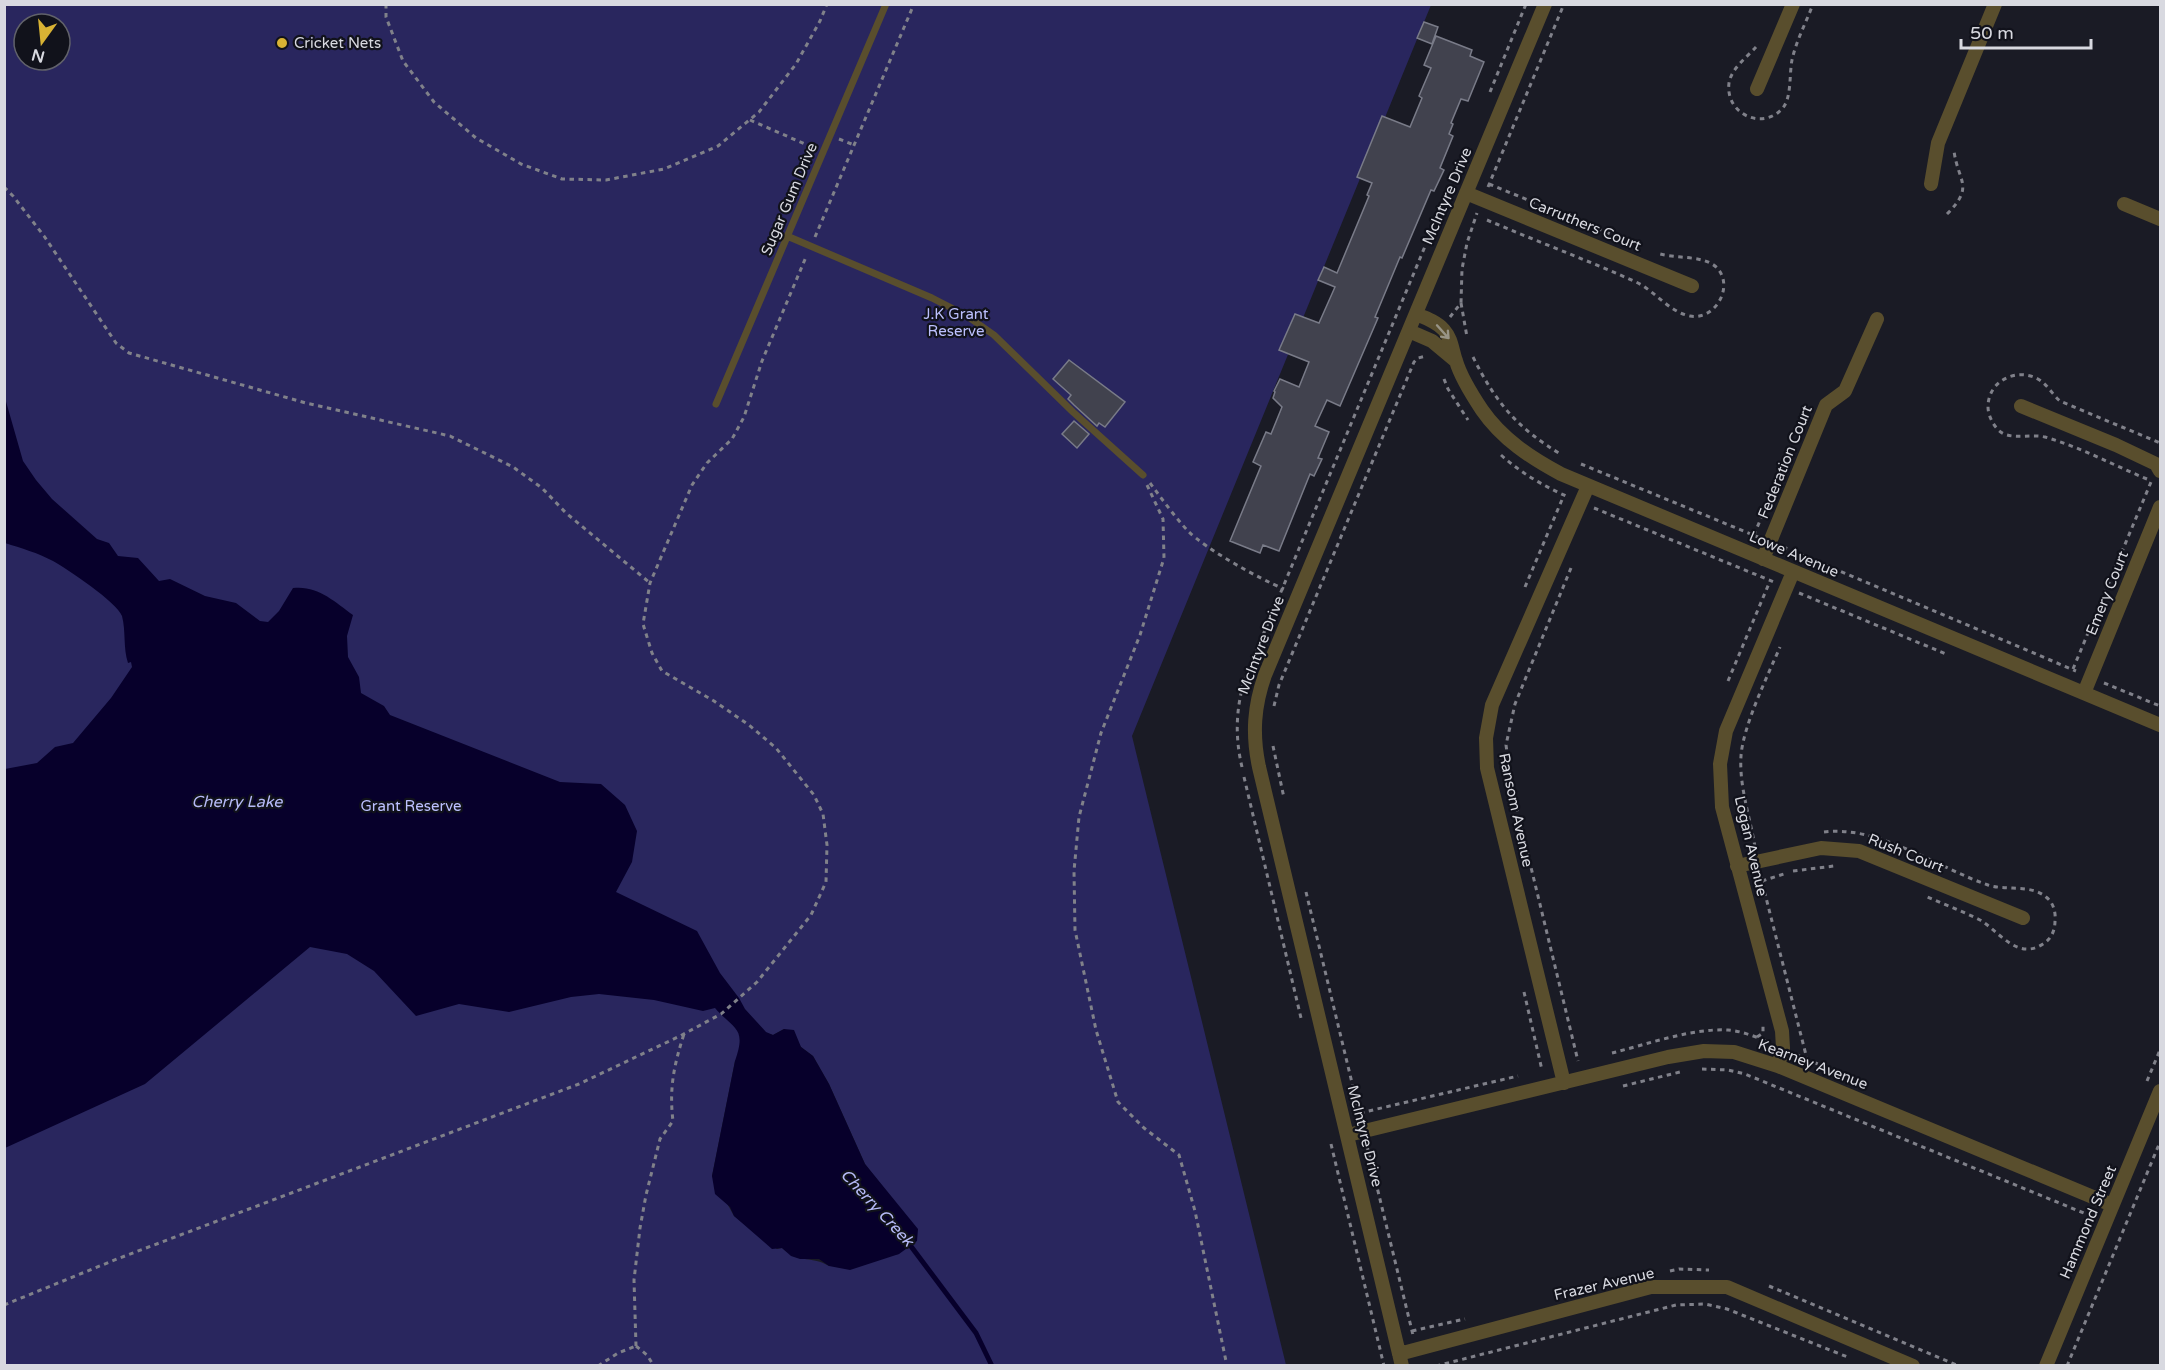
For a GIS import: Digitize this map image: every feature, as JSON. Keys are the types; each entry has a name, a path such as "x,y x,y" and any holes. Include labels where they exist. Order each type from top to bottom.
{"street":[{"name":"McIntyre Drive","path":"1401,1360 1259,767 1253,734 1256,704 1298,595 1545,4"},
{"path":"1757,89 1793,4"},
{"path":"1931,184 1938,142 1995,4"},
{"name":"Carruthers Court","path":"1466,194 1692,286"},
{"path":"2124,204 2160,219"},
{"path":"1416,314 1439,326"},
{"name":"Federation Court","path":"1763,559 1826,405 1845,391 1877,319"},
{"name":"Lowe Avenue","path":"1439,326 1450,340 1456,361 1482,411 1508,439 1542,464 1588,486 2160,725"},
{"name":"Lowe Avenue","path":"1409,331 1432,341 1456,361"},
{"path":"2021,406 2116,445 2156,464 2160,471"},
{"name":"Ransom Avenue","path":"1564,1083 1487,768 1486,738 1492,705 1588,486"},
{"name":"Emery Court","path":"2084,693 2160,507"},
{"name":"Logan Avenue","path":"1778,1066 1783,1048 1782,1031 1722,807 1720,764 1726,731 1793,572"},
{"name":"Rush Court","path":"1737,866 1821,848 1859,851 2023,918"},
{"name":"Kearney Avenue","path":"1347,1135 1668,1057 1704,1051 1734,1052 1778,1066 2112,1205"},
{"name":"Hammond Street","path":"2046,1365 2160,1091"},
{"name":"Frazer Avenue","path":"1401,1360 1416,1348 1652,1287 1727,1287 1913,1365"}],"lane":[{"name":"Sugar Gum Drive","path":"716,404 886,4"},
{"path":"787,236 932,298 967,316 994,335 1073,412 1143,475"}],"path":[{"path":"386,4 386,17 403,61 434,102 476,138 521,164 562,179 606,180 664,168 718,146 759,112 796,64 827,4"},
{"path":"1487,99 1526,4"},
{"path":"1439,326 1461,303 1462,269 1467,243 1482,200 1564,4"},
{"path":"750,120 824,152"},
{"path":"1947,214 1960,197 1964,183 1954,152 1955,143"},
{"path":"4,187 44,236 116,344 129,353 306,402 450,436 513,467 542,488 566,513 650,583"},
{"path":"1302,1021 1238,749 1238,712 1245,679 1442,206"},
{"path":"1272,713 1279,685 1414,362 1423,355 1430,357 1433,350 1432,341"},
{"path":"2073,669 2152,481 2058,441 2041,436 2016,437 2003,433 1991,419 1988,406 1991,393 1998,383 2008,376 2031,375 2043,382 2060,401 2160,443"},
{"path":"4,1305 128,1254 579,1084 721,1014 757,982 811,915 826,882 826,845 823,814 814,795 777,748 749,724 662,671 652,653 643,624 650,583 692,485 707,462"},
{"path":"1143,475 1188,531 1199,540 1248,571 1298,595"},
{"path":"1143,475 1163,519 1164,558 1140,635 1101,733 1079,817 1074,871 1075,930 1096,1029 1118,1102 1144,1128 1179,1155 1195,1210 1227,1365"},
{"path":"1524,590 1564,495"},
{"path":"1592,518 1596,508"},
{"path":"1522,982 1542,1070 1578,1061 1512,789 1506,745 1515,704 1575,559"},
{"path":"1784,637 1758,701 1741,755 1742,784 1757,862 1807,1059"},
{"path":"1272,742 1286,806"},
{"path":"1306,890 1416,1348"},
{"path":"1612,1053 1705,1030 1730,1030 1753,1035 1853,1079"},
{"path":"654,1365 636,1346 634,1280 646,1195 660,1140 673,1121 670,1098 672,1078 684,1034"},
{"path":"1700,1068 1745,1074 2091,1216"},
{"path":"1617,1087 1680,1072"},
{"path":"1360,1113 1519,1076"},
{"path":"1329,1133 1384,1365"},
{"path":"2067,1365 2160,1142"},
{"path":"1668,1271 1718,1270"},
{"path":"1768,1286 1959,1365"},
{"path":"1436,1365 1664,1307 1705,1304 1755,1319 1858,1361"},
{"path":"1412,1332 1469,1318"},
{"path":"598,1365 636,1346"}],"green space":[{"path":"5,5 1431,5 1132,736 1286,1365 5,1366","holes":["784,1029 813,1056 829,1084 865,1164 883,1187 899,1254 829,1266 795,1256 782,1248 777,1249 734,1216 712,1176 735,1061 766,1033 773,1035"]}],"water":[{"name":"Cherry Lake","path":"5,398 23,461 36,480 52,499 97,539 109,543 118,556 138,558 159,581 170,579 205,596 236,603 260,621 268,622 279,611 293,588 310,589 325,595 353,615 347,636 348,657 359,677 361,693 384,706 390,715 560,782 601,784 625,805 637,831 632,862 616,892 697,931 720,973 745,1009 766,1032 773,1035 784,1029 794,1030 801,1047 813,1056 829,1084 865,1164 918,1229 917,1241 899,1254 850,1270 829,1266 819,1259 800,1259 791,1256 782,1248 772,1249 734,1216 730,1207 715,1194 712,1176 740,1041 737,1030 715,1008 703,1011 654,1000 599,994 571,997 509,1012 459,1004 416,1016 374,971 347,954 310,947 145,1084 5,1148 5,769 37,763 55,747 73,743 111,698 132,667 126,657 122,616 111,603 91,586 53,561 5,543"}],"building":[{"path":"1424,22 1438,27 1432,44 1417,38"},
{"path":"1436,36 1472,50 1470,56 1484,62 1468,101 1461,99 1451,123 1453,124 1449,134 1453,136 1440,168 1444,170 1434,191 1431,190 1402,258 1400,257 1375,317 1378,318 1340,406 1327,400 1315,426 1329,432 1318,458 1322,459 1314,476 1310,474 1279,551 1263,545 1260,553 1230,541 1261,466 1253,462 1266,432 1271,434 1282,407 1273,398 1274,391 1280,379 1299,387 1309,362 1279,350 1295,314 1319,323 1335,287 1318,280 1324,267 1337,273 1369,196 1367,195 1372,183 1357,177 1382,116 1410,127 1422,98 1419,96 1431,68 1424,65"},
{"path":"1069,360 1125,402 1105,427 1099,423 1097,426 1074,405 1068,399 1071,395 1053,379"},
{"path":"1074,421 1089,434 1077,448 1062,434"}],"waterway":[{"name":"Cherry Creek","path":"907,1241 976,1333 992,1366"}],"place":[{"name":"Cricket Nets","path":"282,43"}],"park label":[{"name":"J.K Grant Reserve","path":"956,322"},
{"name":"Grant Reserve","path":"411,806"}]}
